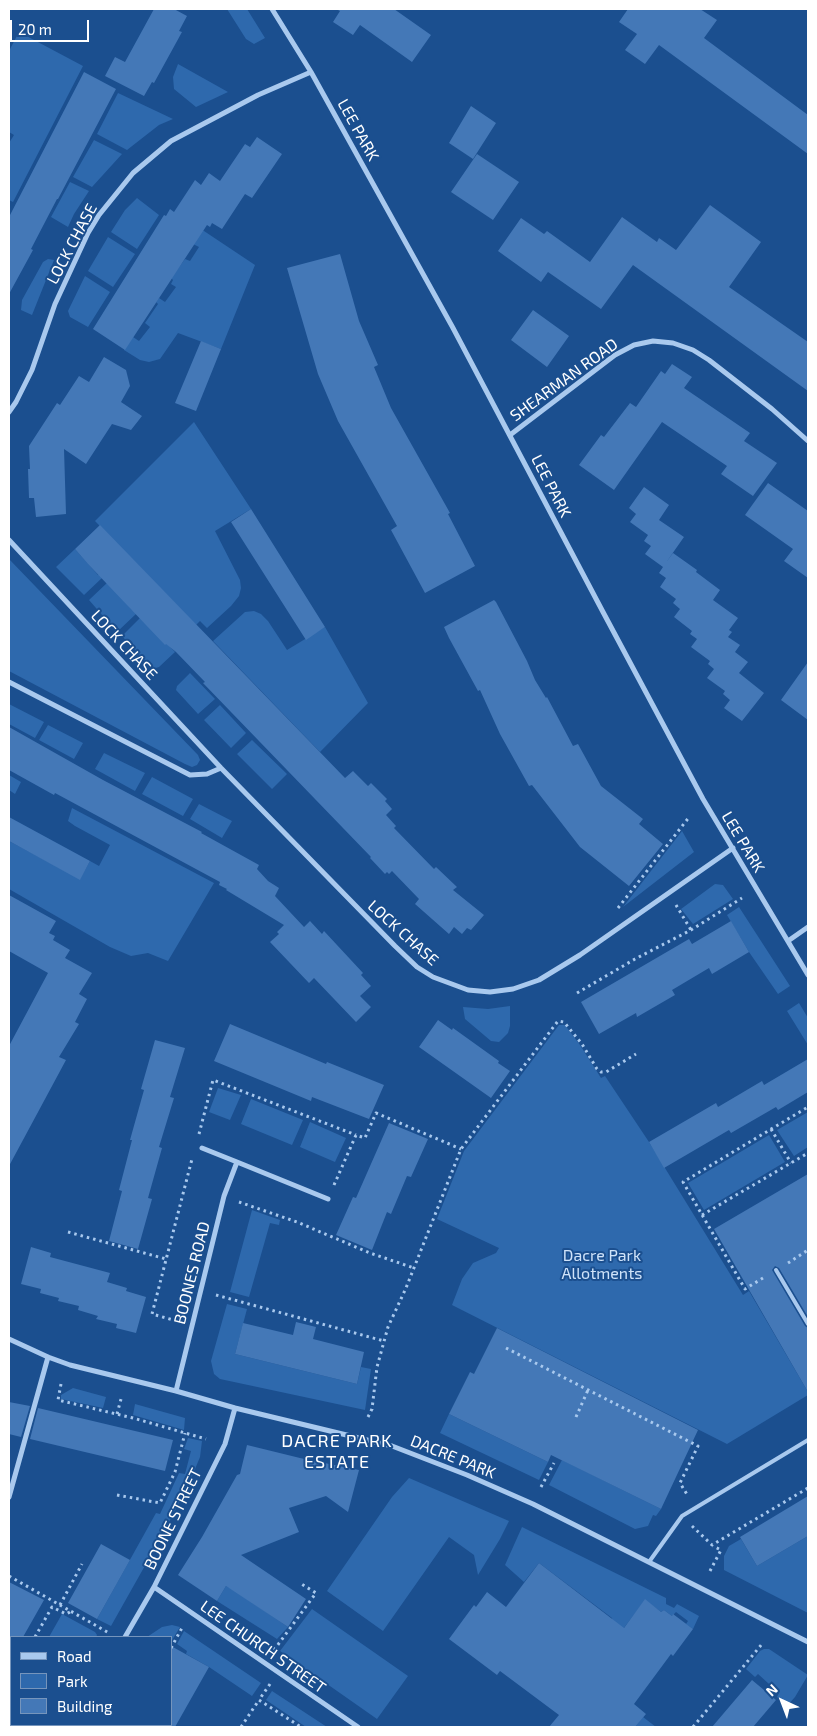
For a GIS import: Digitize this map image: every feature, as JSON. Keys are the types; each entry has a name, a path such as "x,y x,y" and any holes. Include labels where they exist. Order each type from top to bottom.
{"street":[{"name":"LEE PARK","path":"272,9 311,72 453,328 607,621 704,799 808,975"},
{"name":"LOCK CHASE","path":"9,412 32,370 55,304 88,233 98,215 133,173 153,155 178,137 258,95 311,72"},
{"name":"SHEARMAN ROAD","path":"510,435 615,355 634,345 654,342 673,344 692,350 709,360 772,409 808,442"},
{"name":"LOCK CHASE","path":"9,540 221,768 395,946 417,967 433,977 468,990 490,992 513,989 539,980 580,955 733,848"},
{"path":"9,682 190,775 207,774 221,768"},
{"path":"788,941 808,928"},
{"path":"202,1148 328,1199"},
{"name":"BOONES ROAD","path":"176,1391 224,1196 237,1162"},
{"name":"DACRE PARK","path":"9,1339 48,1358 94,1372 392,1446 467,1475 533,1504 808,1642"},
{"path":"9,1497 48,1358"},
{"name":"BOONE STREET","path":"126,1636 154,1587 225,1444 235,1408"},
{"name":"LEE CHURCH STREET","path":"154,1587 358,1727"}],"lane":[{"path":"776,1270 808,1324"},
{"path":"649,1562 682,1516 694,1507 808,1440"}],"path":[{"path":"617,909 690,816"},
{"path":"577,993 635,959 691,930 742,898"},
{"path":"680,914 691,930"},
{"path":"368,1417 372,1409 377,1367 388,1327 414,1268 461,1149 558,1021 564,1022 601,1072 606,1072 636,1054"},
{"path":"808,1107 683,1182 745,1290 808,1250"},
{"path":"328,1199 356,1135 365,1138 376,1112 461,1149"},
{"path":"771,1129 792,1163"},
{"path":"702,1215 808,1153"},
{"path":"224,1196 296,1222 370,1253 414,1268"},
{"path":"68,1232 166,1259"},
{"path":"200,1290 384,1341"},
{"path":"506,1348 698,1446 680,1483 694,1507"},
{"path":"61,1384 58,1400 206,1438"},
{"path":"576,1417 588,1390"},
{"path":"117,1414 121,1399"},
{"path":"117,1495 160,1503 175,1472 185,1433"},
{"path":"541,1487 554,1463"},
{"path":"712,1545 808,1488"},
{"path":"682,1516 712,1545 721,1550 710,1571"},
{"path":"60,1604 82,1564"},
{"path":"9,1576 114,1636"},
{"path":"265,1663 316,1593 300,1583"},
{"path":"36,1636 52,1607 66,1614 72,1611"},
{"path":"172,1646 191,1612"},
{"path":"693,1727 762,1644"},
{"path":"241,1727 277,1673"},
{"path":"259,1700 301,1727"}],"green space":[{"path":"227,9 247,9 265,38 254,44 246,39"},
{"path":"19,32 83,66 13,202 9,200 9,143 14,135 9,132 9,51"},
{"path":"178,64 228,92 196,107 174,89 173,77"},
{"path":"118,93 173,119 159,125 127,150 97,134"},
{"path":"94,140 122,154 92,187 73,177"},
{"path":"70,182 89,191 68,227 51,217"},
{"path":"137,198 159,215 137,249 111,232 125,210"},
{"path":"201,229 255,265 221,349 178,333 160,359 149,362 140,360 124,350 133,337 139,341 150,327 145,323 158,304 156,302 159,298 165,302 176,287 171,284 173,280 171,278 185,259 190,261 199,247 191,243"},
{"path":"108,237 135,254 113,287 88,271"},
{"path":"48,259 54,260 32,315 21,310 22,300 43,262"},
{"path":"85,276 110,292 88,327 70,317 68,311"},
{"path":"194,422 251,509 215,531 240,580 241,588 239,596 231,606 207,628 200,621 196,625 95,521"},
{"path":"75,549 98,575 100,574 103,577 84,595 56,567"},
{"path":"9,559 198,755 200,760 197,765 192,767 185,764 9,671"},
{"path":"108,582 131,609 137,613 117,632 89,600"},
{"path":"254,611 261,614 268,621 287,650 325,627 368,703 320,752 213,641 245,612"},
{"path":"141,617 175,652 159,667 152,669 122,636"},
{"path":"190,673 215,699 198,714 176,690 177,686"},
{"path":"9,704 44,722 35,738 9,724"},
{"path":"220,705 246,733 231,748 204,720"},
{"path":"48,725 83,743 74,759 39,740"},
{"path":"252,740 287,774 272,789 237,754"},
{"path":"104,753 145,773 135,791 95,769"},
{"path":"9,775 21,782 15,794 9,790"},
{"path":"152,777 193,799 183,816 142,794"},
{"path":"199,804 232,821 222,838 190,819"},
{"path":"72,808 214,883 168,961 148,953 131,956 110,947 9,889 9,841 80,879 90,861 99,866 110,845 68,821"},
{"path":"682,831 694,852 623,907"},
{"path":"715,884 723,885 733,899 693,924 681,909"},
{"path":"739,907 790,986 778,994 749,952 727,915"},
{"path":"799,1003 808,1018 808,1045 787,1011"},
{"path":"510,1006 508,1033 499,1042 491,1041 465,1019 463,1007 488,1009"},
{"name":"Dacre Park Allotments","path":"559,1025 565,1025 601,1078 605,1076 649,1142 743,1295 749,1291 808,1392 808,1395 727,1444 452,1305 462,1279 473,1263 496,1253 499,1248 437,1219 464,1151"},
{"path":"218,1088 241,1095 230,1120 209,1112"},
{"path":"251,1099 303,1120 292,1145 241,1124"},
{"path":"808,1112 808,1147 794,1156 777,1130"},
{"path":"310,1122 346,1138 335,1162 300,1147"},
{"path":"769,1135 785,1162 704,1210 688,1183"},
{"path":"252,1210 280,1220 279,1225 270,1223 249,1297 230,1292"},
{"path":"227,1304 247,1309 235,1354 357,1384 361,1367 371,1369 365,1410 220,1379 214,1374 211,1361"},
{"path":"73,1388 106,1397 103,1408 61,1399 61,1395"},
{"path":"135,1404 185,1418 184,1430 133,1415"},
{"path":"449,1414 548,1462 539,1480 440,1433"},
{"path":"188,1438 202,1441 200,1457 188,1486 111,1626 97,1619 156,1513 160,1514 179,1473 185,1474 191,1451 184,1449"},
{"path":"562,1460 661,1509 656,1516 653,1515 648,1526 635,1529 549,1485"},
{"path":"409,1478 509,1521 478,1575 474,1555 449,1537 383,1631 327,1591 392,1497"},
{"path":"522,1527 666,1598 666,1604 674,1608 677,1604 699,1616 693,1629 686,1624 688,1621 676,1612 672,1616 664,1610 661,1612 645,1600 614,1641 612,1618 539,1563 524,1582 505,1565"},
{"path":"808,1536 808,1613 724,1570 724,1556 729,1546 741,1539 757,1566"},
{"path":"226,1586 288,1627 277,1639 217,1601"},
{"path":"312,1609 408,1676 377,1719 280,1651"},
{"path":"62,1614 95,1632 97,1635 96,1636 50,1636"},
{"path":"172,1625 180,1627 172,1640 172,1636 148,1636 162,1627"},
{"path":"184,1631 261,1683 252,1696 186,1654 187,1651 177,1644"},
{"path":"769,1649 808,1675 795,1697 787,1706 777,1697 779,1693 758,1674 755,1677 746,1669 760,1651"},
{"path":"272,1691 327,1727 306,1727 266,1700"},
{"path":"10,1706 10,1726 56,1726 9,1727"},
{"path":"643,1717 656,1727 635,1727"}],"building":[{"path":"154,9 174,9 187,16 179,31 182,32 154,83 152,82 144,96 105,76 115,57 125,62"},
{"path":"336,9 394,9 431,35 412,62 360,25 353,35 333,22 340,11"},
{"path":"628,9 700,9 717,20 704,38 808,115 808,154 659,45 645,64 625,50 637,34 619,22"},
{"path":"84,72 116,89 9,294 9,217"},
{"path":"471,106 496,123 473,159 449,143"},
{"path":"257,137 282,154 252,198 245,194 222,229 212,223 210,227 207,225 125,350 93,329 164,215 166,216 170,209 174,212 195,180 201,185 209,173 220,181 245,144 250,147"},
{"path":"477,154 519,182 493,220 451,192"},
{"path":"710,205 761,242 729,287 808,342 808,391 633,265 601,309 548,272 541,282 498,251 521,218 544,234 547,231 590,262 622,217 657,242 659,238 676,250"},
{"path":"340,254 359,321 378,365 374,367 391,408 450,513 448,514 475,566 425,593 391,530 397,526 338,421 318,374 287,268"},
{"path":"533,310 569,336 547,367 511,340"},
{"path":"201,341 221,349 196,411 175,403"},
{"path":"104,357 126,370 130,386 121,402 142,416 131,430 112,424 86,464 64,449 66,514 36,517 34,498 29,498 29,446 57,403 60,405 79,376 89,382"},
{"path":"672,364 692,377 684,388 750,433 744,441 777,463 753,496 721,474 727,466 662,422 614,490 579,465 601,435 604,437 630,403 636,407 661,371 665,374"},
{"path":"768,483 808,511 808,578 784,561 793,549 745,515"},
{"path":"644,487 669,505 659,520 684,537 665,564 673,553 697,570 696,572 720,590 713,600 738,618 729,630 732,632 728,637 740,645 735,652 748,662 739,673 764,693 742,721 724,708 730,700 723,694 725,691 707,678 714,669 708,664 710,661 691,647 697,639 690,634 692,631 674,617 680,609 673,603 676,599 660,587 666,578 659,573 663,567 645,554 651,546 644,541 648,535 630,522 636,514 629,508"},
{"path":"251,509 325,627 306,640 231,522"},
{"path":"100,525 345,778 353,771 368,786 371,783 387,799 385,801 392,809 386,815 396,826 394,828 434,869 436,867 457,887 453,890 484,915 471,930 467,928 462,934 454,927 449,934 415,904 419,899 392,871 389,874 387,872 385,874 371,857 203,683 205,682 176,652 165,645 88,564 75,549"},
{"path":"494,600 527,661 535,680 547,697 573,746 578,744 601,786 643,819 639,824 663,844 629,886 580,847 532,785 529,786 500,734 480,690 478,691 449,638 444,627"},
{"path":"808,662 808,720 781,700"},
{"path":"9,727 259,865 257,869 268,881 279,888 275,896 304,927 310,921 322,934 324,931 363,973 361,975 371,986 360,996 371,1007 356,1022 314,978 309,983 270,942 279,934 277,932 284,925 226,890 219,885 220,882 9,770"},
{"path":"9,817 90,861 80,880 9,841"},
{"path":"9,895 56,921 49,933 55,936 53,940 70,950 65,958 92,973 79,994 87,999 75,1022 79,1024 59,1057 66,1060 9,1166 9,1046 48,973 9,951"},
{"path":"731,921 749,952 712,974 709,968 672,990 675,995 637,1017 636,1013 599,1034 581,1002 689,939 692,944"},
{"path":"438,1020 452,1030 453,1028 510,1071 491,1098 419,1047"},
{"path":"230,1024 326,1064 327,1062 384,1085 369,1119 312,1097 311,1101 214,1061"},
{"path":"155,1040 185,1048 170,1097 174,1098 159,1147 162,1148 148,1198 152,1199 138,1249 109,1241 122,1191 119,1190 132,1140 130,1140 144,1090 141,1089"},
{"path":"808,1059 808,1092 778,1110 776,1107 731,1133 729,1130 664,1168 649,1142 716,1103 718,1107 762,1081 764,1085"},
{"path":"389,1123 428,1139 411,1177 407,1176 391,1214 387,1212 372,1250 336,1235 353,1197 356,1198"},
{"path":"808,1174 808,1317 779,1268 775,1266 772,1270 808,1328 808,1392 714,1229"},
{"path":"31,1247 51,1253 50,1257 110,1273 107,1282 127,1288 126,1291 146,1297 136,1333 116,1328 117,1324 96,1319 98,1316 78,1310 79,1306 58,1301 59,1298 40,1293 41,1289 21,1284"},
{"path":"296,1322 316,1327 313,1339 364,1352 357,1384 235,1354 243,1323 293,1335"},
{"path":"497,1328 698,1430 661,1509 551,1455 548,1462 449,1414 470,1372 474,1374"},
{"path":"9,1402 30,1406 21,1437 9,1434"},
{"path":"38,1408 173,1440 165,1471 30,1439"},
{"path":"247,1445 359,1470 348,1512 326,1496 289,1508 299,1532 241,1555 306,1599 288,1627 226,1586 217,1601 178,1575 237,1475 240,1474"},
{"path":"808,1496 808,1536 757,1566 740,1537"},
{"path":"101,1544 130,1560 97,1619 68,1603"},
{"path":"539,1563 624,1628 645,1599 661,1612 664,1610 672,1616 673,1614 693,1629 673,1656 671,1654 634,1704 646,1714 635,1727 549,1727 559,1715 500,1671 497,1675 449,1639 474,1605 476,1607 487,1592 506,1607"},
{"path":"9,1582 44,1600 24,1636 10,1636 9,1662"},
{"path":"172,1647 209,1667 175,1727 171,1727"},
{"path":"752,1680 776,1700 753,1727 712,1727"}],"district":[{"name":"DACRE PARK ESTATE","path":"337,1451"}]}
